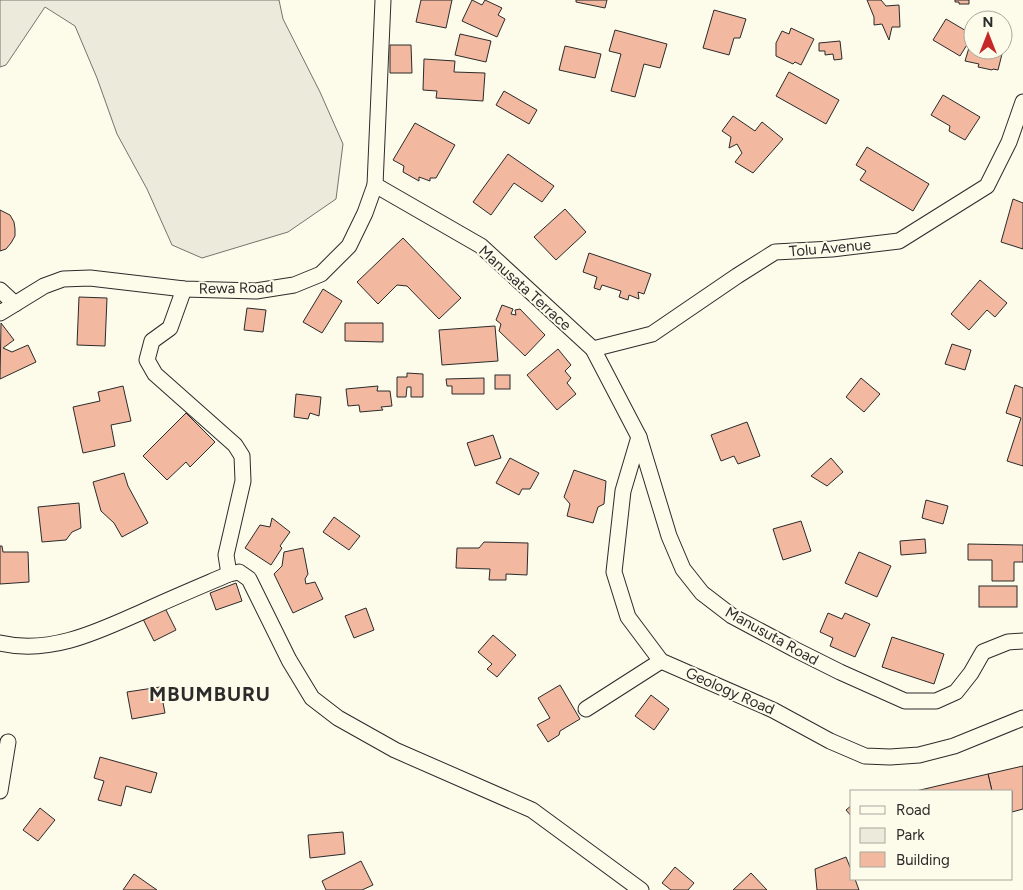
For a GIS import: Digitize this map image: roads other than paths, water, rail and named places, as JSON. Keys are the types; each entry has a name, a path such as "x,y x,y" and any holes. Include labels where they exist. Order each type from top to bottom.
{"street":[{"name":"Rewa Road","path":"0,313 44,286 63,279 90,278 184,289 256,291 294,286 321,274 349,246 376,185 383,0"},
{"name":"Tolu Avenue","path":"593,350 652,334 775,252 899,241 987,186 1009,142 1023,102"},
{"name":"Manusata Terrace","path":"376,185 481,246 593,350"},
{"path":"184,289 170,328 152,341 147,360 155,374 235,444 242,456 243,482 226,555 229,574"},
{"path":"0,290 15,304"},
{"name":"Manusuta Road","path":"593,350 638,437 669,536 683,569 702,593 732,616 840,672 905,701 936,701 956,692 983,652 1008,642 1023,641"},
{"name":"Geology Road","path":"638,437 624,491 614,572 628,617 662,661 773,710 830,741 865,756 890,758 919,755 954,746 1023,718"},
{"path":"0,643 37,646 69,641 96,632 229,574 239,572 249,578 289,660 312,698 338,718 395,750 532,810 641,890"},
{"path":"586,709 662,661"},
{"path":"0,791 8,742"}],"district":[{"name":"MBUMBURU","path":"210,694"}]}
